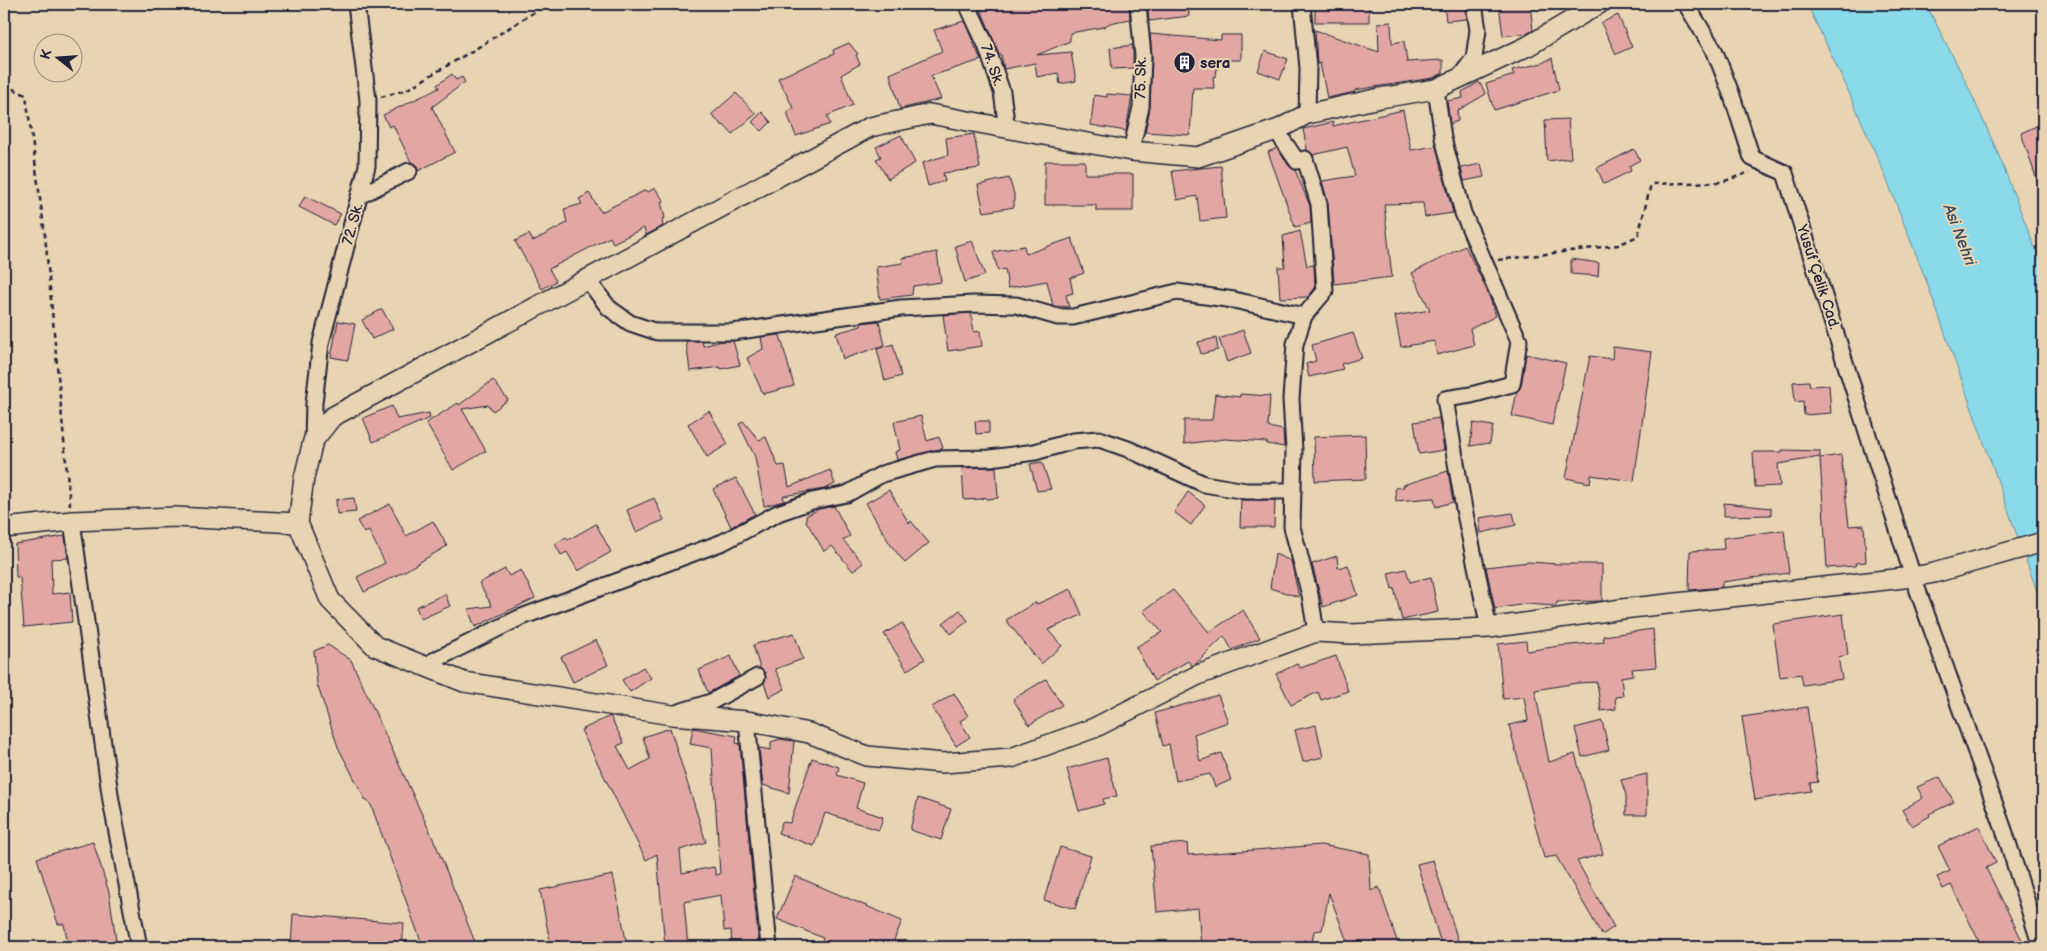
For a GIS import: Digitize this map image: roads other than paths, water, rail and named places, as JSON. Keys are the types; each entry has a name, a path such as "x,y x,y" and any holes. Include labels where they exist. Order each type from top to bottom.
{"street":[{"name":"72. Sk.","path":"313,441 314,403 322,343 367,166 368,100 356,4"},
{"name":"74. Sk.","path":"967,4 986,45 1002,92 1007,129"},
{"name":"75. Sk.","path":"1132,151 1141,98 1143,56 1138,4"},
{"path":"1302,4 1308,68 1307,114"},
{"path":"1460,78 1474,58 1478,30 1474,4"},
{"path":"1599,4 1528,46 1436,90 1380,98 1307,114 1279,129 1198,157 1132,151 930,114 870,127 586,278 332,417 313,441 304,478 298,523 330,600 375,646 464,682 672,715 747,721 810,733 867,756 943,763 1011,758 1094,728 1198,675 1316,632 1351,634 1489,628 1622,610 1912,576 1934,573 2043,542"},
{"name":"Yusuf Çelik Cad.","path":"1686,4 1715,52 1731,93 1752,158 1785,173 1912,576 2004,830 2041,947"},
{"path":"1436,90 1443,138 1460,204 1482,259 1519,341 1512,384 1471,395 1445,399 1464,509 1489,628"},
{"path":"1279,129 1282,139 1297,161 1306,159 1319,204 1325,291 1304,316 1295,344 1291,399 1294,450 1292,528 1310,595 1316,632"},
{"path":"361,195 409,171"},
{"path":"586,278 609,308 630,324 657,332 733,332 902,308 973,304 1016,306 1058,318 1073,317 1177,292 1234,300 1304,316"},
{"path":"428,667 433,660 520,618 723,542 778,513 812,501 847,494 882,474 935,459 990,458 1035,452 1073,441 1099,439 1128,448 1204,484 1246,491 1293,491"},
{"path":"4,528 72,521 174,517 298,523"},
{"path":"72,521 111,801 139,947"},
{"path":"672,715 711,702 757,677"},
{"path":"747,721 769,947"}],"water":[{"name":"Asi Nehri","path":"1807,4 1926,4 1966,82 1997,151 2043,268 2043,608 1926,280 1885,175 1843,79"}],"place":[{"name":"sera","path":"1184,63"}]}
